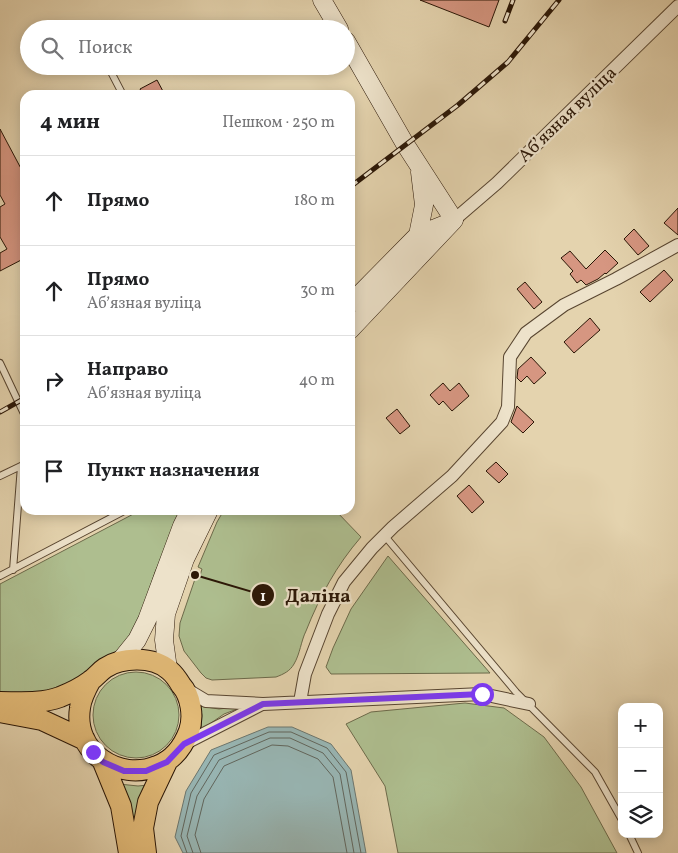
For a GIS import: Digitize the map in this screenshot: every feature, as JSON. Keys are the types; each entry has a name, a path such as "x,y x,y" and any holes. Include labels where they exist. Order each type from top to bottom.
{"main road":[{"path":"0,702 32,702 60,697 120,661 145,660 168,669 186,689 191,708 191,727 184,744 167,762 148,802 143,828 146,853"},
{"path":"91,680 83,694 79,710 80,725 85,740 93,752 103,762 124,771 146,771 167,762"},
{"path":"0,712 42,720 85,740"},
{"path":"103,762 121,806 129,853"}],"street":[{"path":"322,0 334,20"},
{"name":"Абʼязная вуліца","path":"355,325 454,220 497,183 678,6"},
{"path":"355,57 418,164 454,220"},
{"path":"418,164 424,205 418,235"},
{"name":"Абʼязная вуліца","path":"355,299 418,235 454,220"},
{"path":"300,702 305,674 328,614 344,582 384,535 452,476 502,422 508,407 510,357 526,333 564,304 616,279 678,245"},
{"path":"120,661 137,640 147,620 188,515"},
{"path":"168,669 164,640 166,614 185,559 207,515"},
{"path":"186,689 206,701 263,704 482,694 529,704"},
{"path":"184,744 263,704"}],"lane":[{"path":"113,75 120,90"},
{"path":"0,363 20,405"},
{"path":"0,476 20,466"},
{"path":"13,570 20,496"},
{"path":"0,576 117,515"},
{"path":"384,535 516,692 595,772 618,813"},
{"path":"631,838 638,853"}],"green space":[{"path":"131,515 181,515 155,572 139,622 125,646 90,672 58,692 0,694 0,584"},
{"path":"221,515 340,515 361,537 336,570 323,594 291,669 276,677 212,680 206,678 201,673 184,651 179,636 180,623 195,579 199,579 202,569 198,567"},
{"path":"388,556 490,673 331,674 326,667 351,609"},
{"path":"136,672 160,679 172,691 179,715 172,739 160,751 136,758 112,751 100,739 93,715 100,691 112,679"},
{"path":"465,703 504,708 544,737 581,787 617,853 398,853 385,786 346,724 371,712"},
{"path":"200,706 219,709 245,706 224,714 201,730 202,715"},
{"path":"119,784 148,785 135,825"}],"water":[{"path":"268,727 292,727 331,744 351,770 366,853 183,853 175,837 186,791 211,750"}],"building":[{"path":"420,0 499,0 489,27"},
{"path":"157,80 162,90 140,90"},
{"path":"0,129 20,167 20,261 0,271 0,253 7,249 0,237 0,207 5,204 0,195"},
{"path":"678,208 678,235 664,223"},
{"path":"634,229 649,246 638,255 624,239"},
{"path":"605,250 618,263 606,274 586,285 581,280 577,283 570,274 573,271 561,258 570,251 586,269"},
{"path":"664,270 673,280 650,302 640,292"},
{"path":"525,282 542,302 534,309 517,289"},
{"path":"590,318 600,330 574,353 564,342"},
{"path":"531,357 546,373 534,384 527,376 521,382 517,378 518,369"},
{"path":"443,383 450,391 459,383 469,396 452,411 443,401 439,405 430,395"},
{"path":"517,406 534,422 523,433 511,422"},
{"path":"397,409 410,426 400,434 386,418"},
{"path":"496,462 508,474 499,483 486,471"},
{"path":"469,485 484,502 472,513 457,496"}],"railway":[{"path":"505,21 513,0"},
{"path":"355,183 458,105 508,62 559,0"},
{"path":"0,412 20,401"}],"place":[{"name":"Даліна","path":"195,575"}],"route":[{"path":"93,752 103,762 124,771 146,771 167,762 184,744 263,704 482,694"}]}
